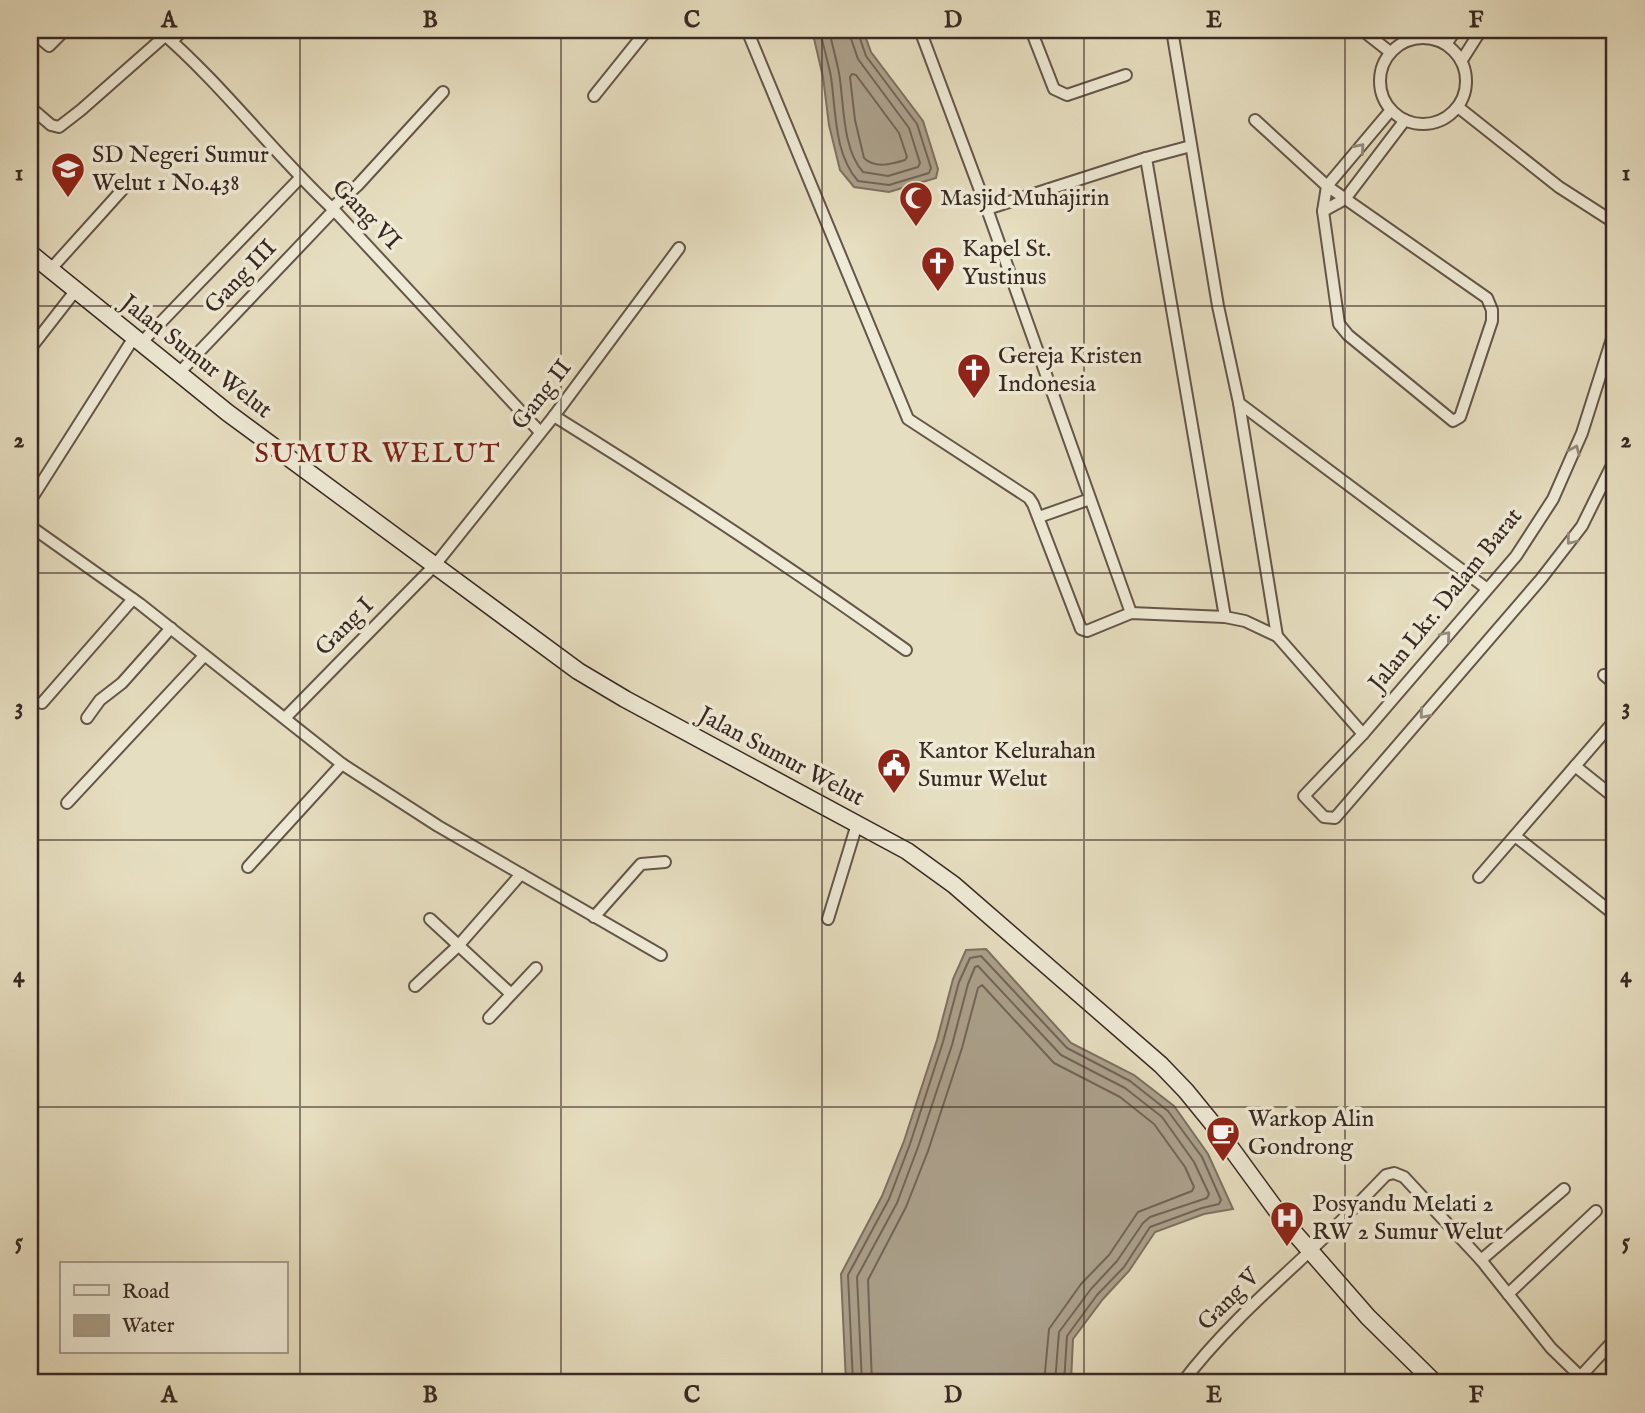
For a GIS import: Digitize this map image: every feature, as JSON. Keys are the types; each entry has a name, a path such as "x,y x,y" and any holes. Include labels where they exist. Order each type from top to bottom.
{"street":[{"path":"30,30 49,46 65,30"},
{"path":"30,107 51,125 59,127 166,35 183,30"},
{"path":"594,96 647,30"},
{"path":"747,30 908,419 1024,493 1033,503 1081,629 1087,631 1130,613 1225,617 1245,621 1277,636 1363,734"},
{"path":"920,30 987,209 1130,613"},
{"path":"1031,30 1054,89 1059,93 1067,95 1126,75"},
{"path":"1172,30 1218,306 1239,403 1277,636"},
{"path":"1362,30 1390,52"},
{"path":"1446,44 1456,30"},
{"path":"1462,60 1481,30"},
{"name":"Gang VI","path":"166,35 250,119 300,178 333,209 540,432"},
{"path":"1417,38 1432,38 1446,44 1462,60 1467,76 1465,92 1458,107 1443,120 1424,124 1405,120 1391,110 1383,97 1380,82 1382,66 1390,52 1402,43 1417,38"},
{"name":"Gang III","path":"178,374 443,92"},
{"path":"1458,107 1559,187 1615,223"},
{"path":"1255,120 1327,186 1487,298 1492,310 1492,321 1460,417 1453,421 1339,324 1323,211 1327,186 1391,110"},
{"path":"1323,211 1345,199 1405,120"},
{"path":"987,209 1191,146"},
{"path":"1146,158 1225,617"},
{"path":"30,502 136,342 300,178"},
{"path":"50,270 123,189"},
{"name":"Gang II","path":"435,565 554,416 679,248"},
{"name":"Jalan Sumur Welut","path":"30,253 136,342 228,413 578,671 625,699 907,850 954,885 1161,1065 1210,1119 1284,1222 1368,1317 1435,1383"},
{"path":"30,349 76,290"},
{"name":"Jalan Lkr. Dalam Barat","path":"1615,329 1582,433 1553,499 1516,555 1363,734 1304,797 1324,817 1335,818 1549,568 1582,526 1615,459"},
{"path":"1239,403 1486,588"},
{"path":"554,416 668,486 788,566 906,650"},
{"path":"1039,517 1090,499"},
{"path":"30,526 133,599 342,764 438,826 661,955"},
{"name":"Gang I","path":"285,718 435,565"},
{"path":"43,703 133,599"},
{"path":"87,718 100,700 122,683 170,628"},
{"path":"67,803 204,656"},
{"path":"1604,675 1615,684"},
{"path":"1479,877 1615,720"},
{"path":"248,867 342,764"},
{"path":"1575,766 1615,798"},
{"path":"828,919 857,824"},
{"path":"1515,836 1615,915"},
{"path":"594,917 641,864 665,862"},
{"path":"415,986 458,946 521,874"},
{"path":"430,919 510,993"},
{"path":"489,1018 536,968"},
{"name":"Gang V","path":"1182,1383 1254,1302 1387,1175 1394,1173 1404,1177 1481,1260"},
{"path":"1564,1189 1481,1260 1551,1348 1583,1380 1615,1339"},
{"path":"1508,1294 1596,1211"}],"water":[{"path":"812,30 863,30 871,52 923,121 938,169 936,178 889,192 854,187 840,170"},
{"path":"986,949 1071,1043 1134,1075 1174,1106 1208,1154 1233,1209 1204,1214 1155,1232 1129,1271 1103,1299 1073,1339 1071,1381 1067,1383 846,1383 841,1274 882,1196 904,1141 937,1040 953,979 966,950"}],"place":[{"name":"SD Negeri Sumur Welut 1 No.438","path":"68,199"},
{"name":"Masjid Muhajirin","path":"916,228"},
{"name":"Kapel St. Yustinus","path":"938,293"},
{"name":"Gereja Kristen Indonesia","path":"974,400"},
{"name":"Kantor Kelurahan Sumur Welut","path":"894,795"},
{"name":"Warkop Alin Gondrong","path":"1223,1163"},
{"name":"Posyandu Melati 2 RW 2 Sumur Welut","path":"1287,1248"}],"district":[{"name":"SUMUR WELUT","path":"378,454"}]}
